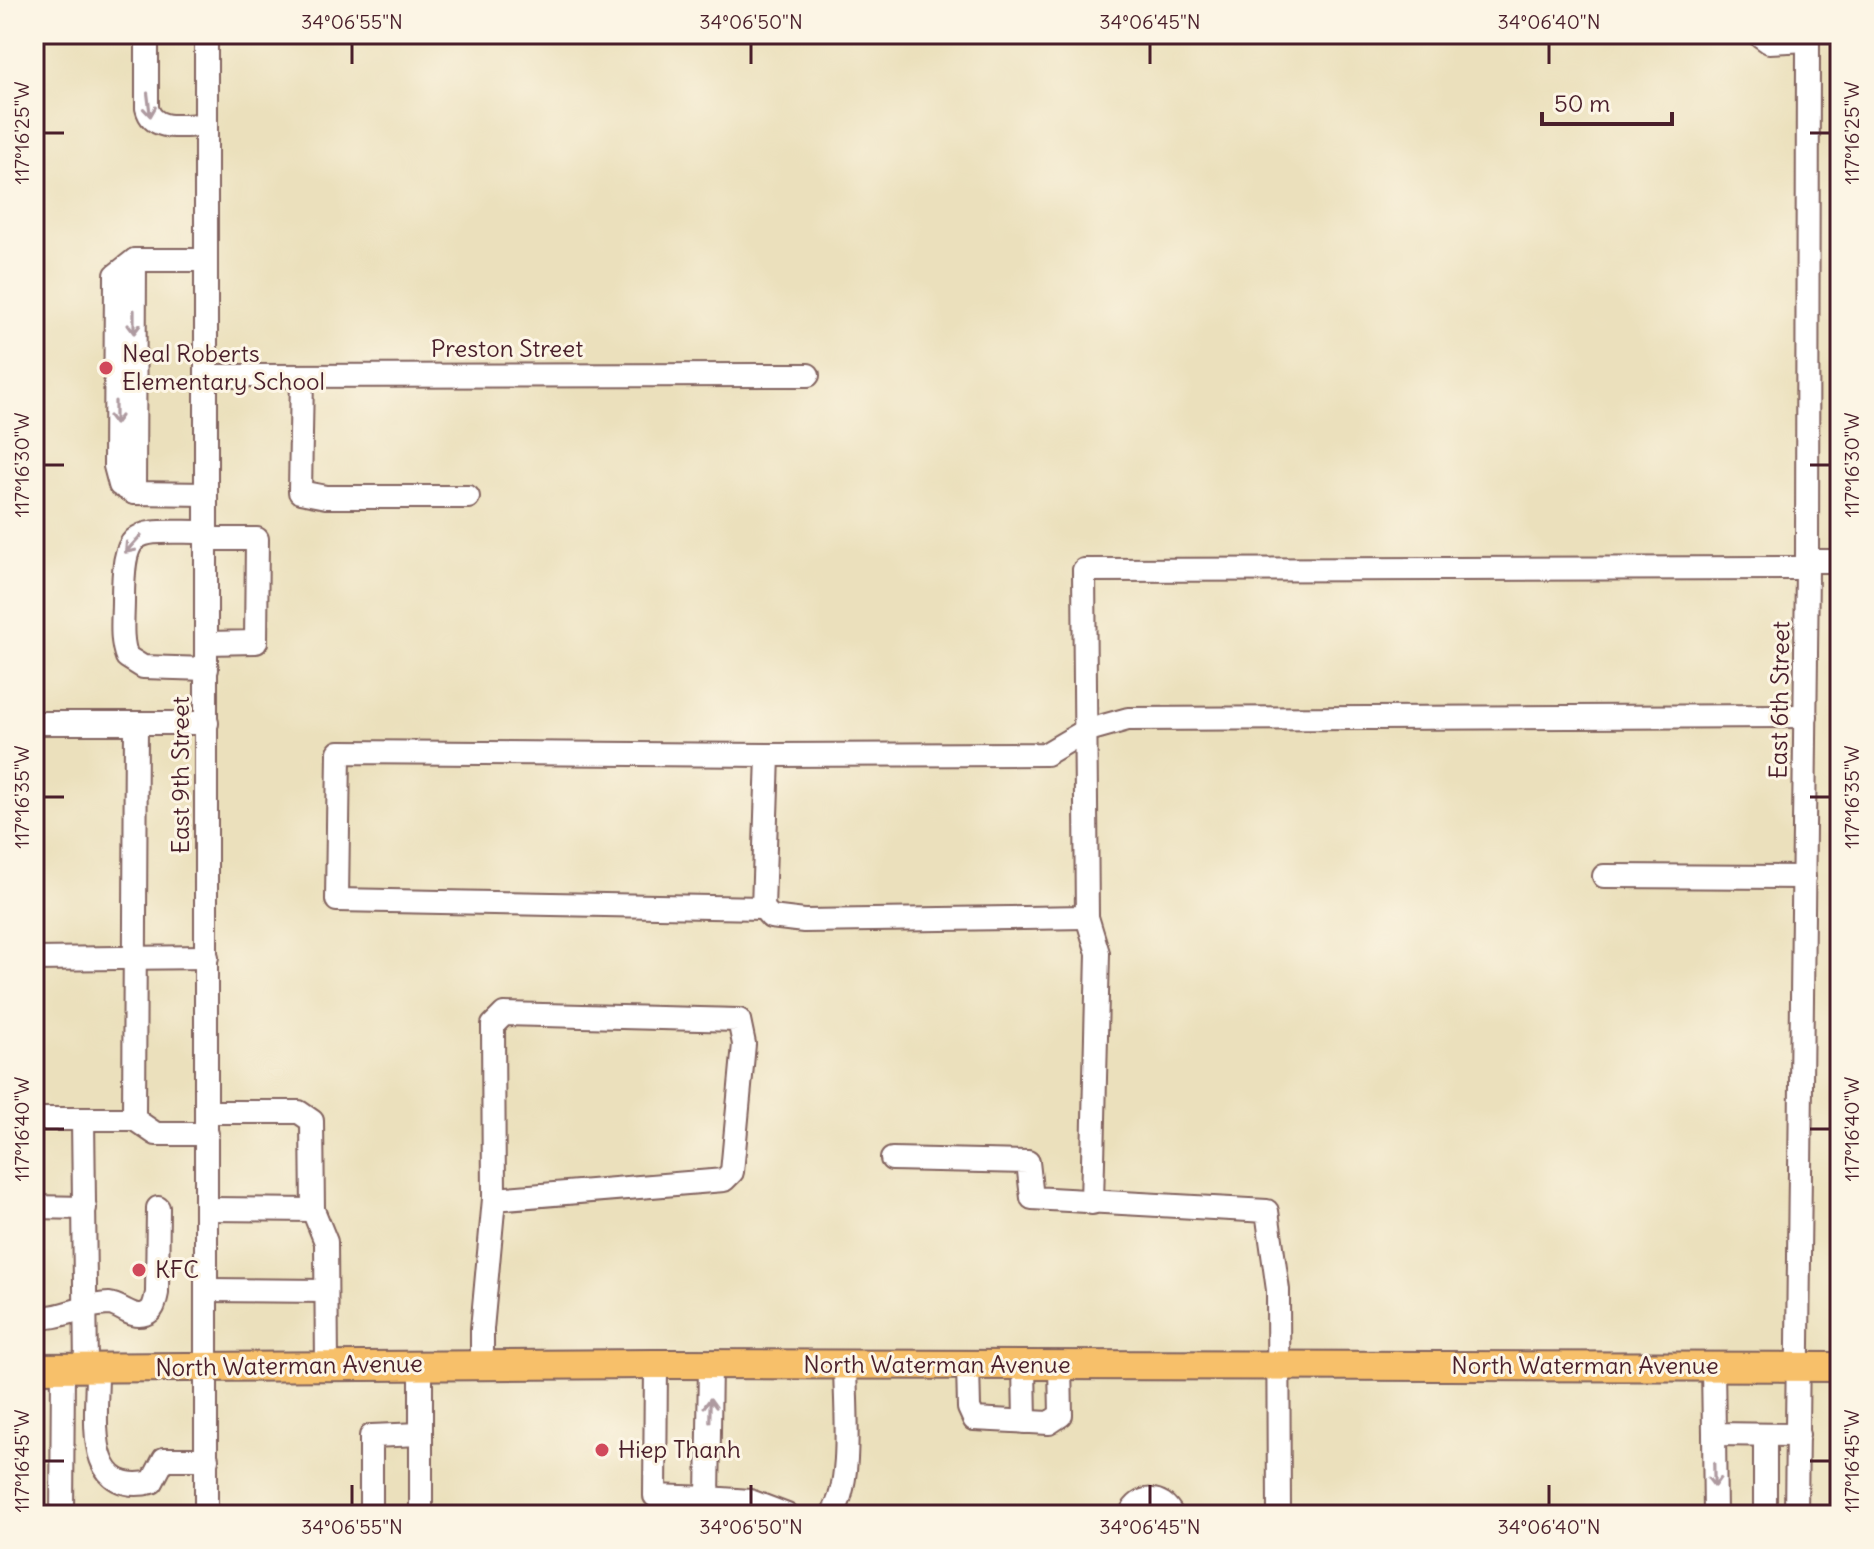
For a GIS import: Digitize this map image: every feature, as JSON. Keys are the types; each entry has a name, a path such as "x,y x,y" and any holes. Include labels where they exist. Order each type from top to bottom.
{"main road":[{"name":"North Waterman Avenue","path":"34,1368 656,1364 1840,1367"}],"street":[{"path":"147,34 147,108 151,119 158,125 206,125"},
{"name":"East 9th Street","path":"206,34 206,1515"},
{"path":"1758,34 1769,42 1808,37"},
{"name":"East 6th Street","path":"1796,1515 1806,716 1808,37"},
{"path":"206,260 135,260 134,493 206,494"},
{"name":"Preston Street","path":"206,376 808,375"},
{"path":"302,376 300,492 326,497 468,497"},
{"path":"207,643 256,642 257,539 151,532 131,542 123,561 123,642 127,657 143,667 207,669"},
{"path":"1092,1203 1098,953 1087,917 1084,570 1807,565 1840,561"},
{"path":"763,908 337,900 339,752 1046,754 1085,731 1128,719 1806,716"},
{"path":"34,723 207,723"},
{"path":"134,1119 136,723"},
{"path":"768,755 763,908 771,917 804,921 1087,917"},
{"path":"1604,876 1804,877"},
{"path":"34,959 207,957"},
{"path":"482,1365 482,1329 494,1199 493,1025 504,1014 739,1020 744,1044 732,1172 724,1180 494,1199"},
{"path":"34,1119 134,1119 156,1134 207,1123 299,1112 312,1121 313,1210 326,1242 327,1366"},
{"path":"62,1515 82,1368 87,1305 83,1119"},
{"path":"892,1159 1028,1162 1032,1198 1267,1211 1278,1290 1281,1366 1279,1515"},
{"path":"34,1207 85,1208"},
{"path":"34,1317 87,1305 114,1304 134,1315 145,1314 154,1306 158,1208"},
{"path":"207,1209 313,1210"},
{"path":"207,1290 326,1291"},
{"path":"656,1364 655,1496 750,1501 787,1515"},
{"path":"708,1498 710,1364"},
{"path":"831,1515 839,1504 844,1470 845,1364"},
{"path":"421,1365 421,1515"},
{"path":"968,1365 969,1408 974,1419 1049,1423 1061,1415 1060,1365"},
{"path":"1024,1365 1025,1422"},
{"path":"1713,1366 1715,1515"},
{"path":"82,1368 98,1456 119,1482 152,1482 164,1459 207,1459"},
{"path":"371,1515 371,1436 421,1434"},
{"path":"1714,1434 1798,1435"},
{"path":"1765,1435 1765,1515"},
{"path":"1130,1515 1138,1503 1152,1499 1165,1504 1172,1515"}],"place":[{"name":"Neal Roberts Elementary School","path":"106,368"},
{"name":"KFC","path":"139,1270"},
{"name":"Hiep Thanh","path":"602,1450"}]}
